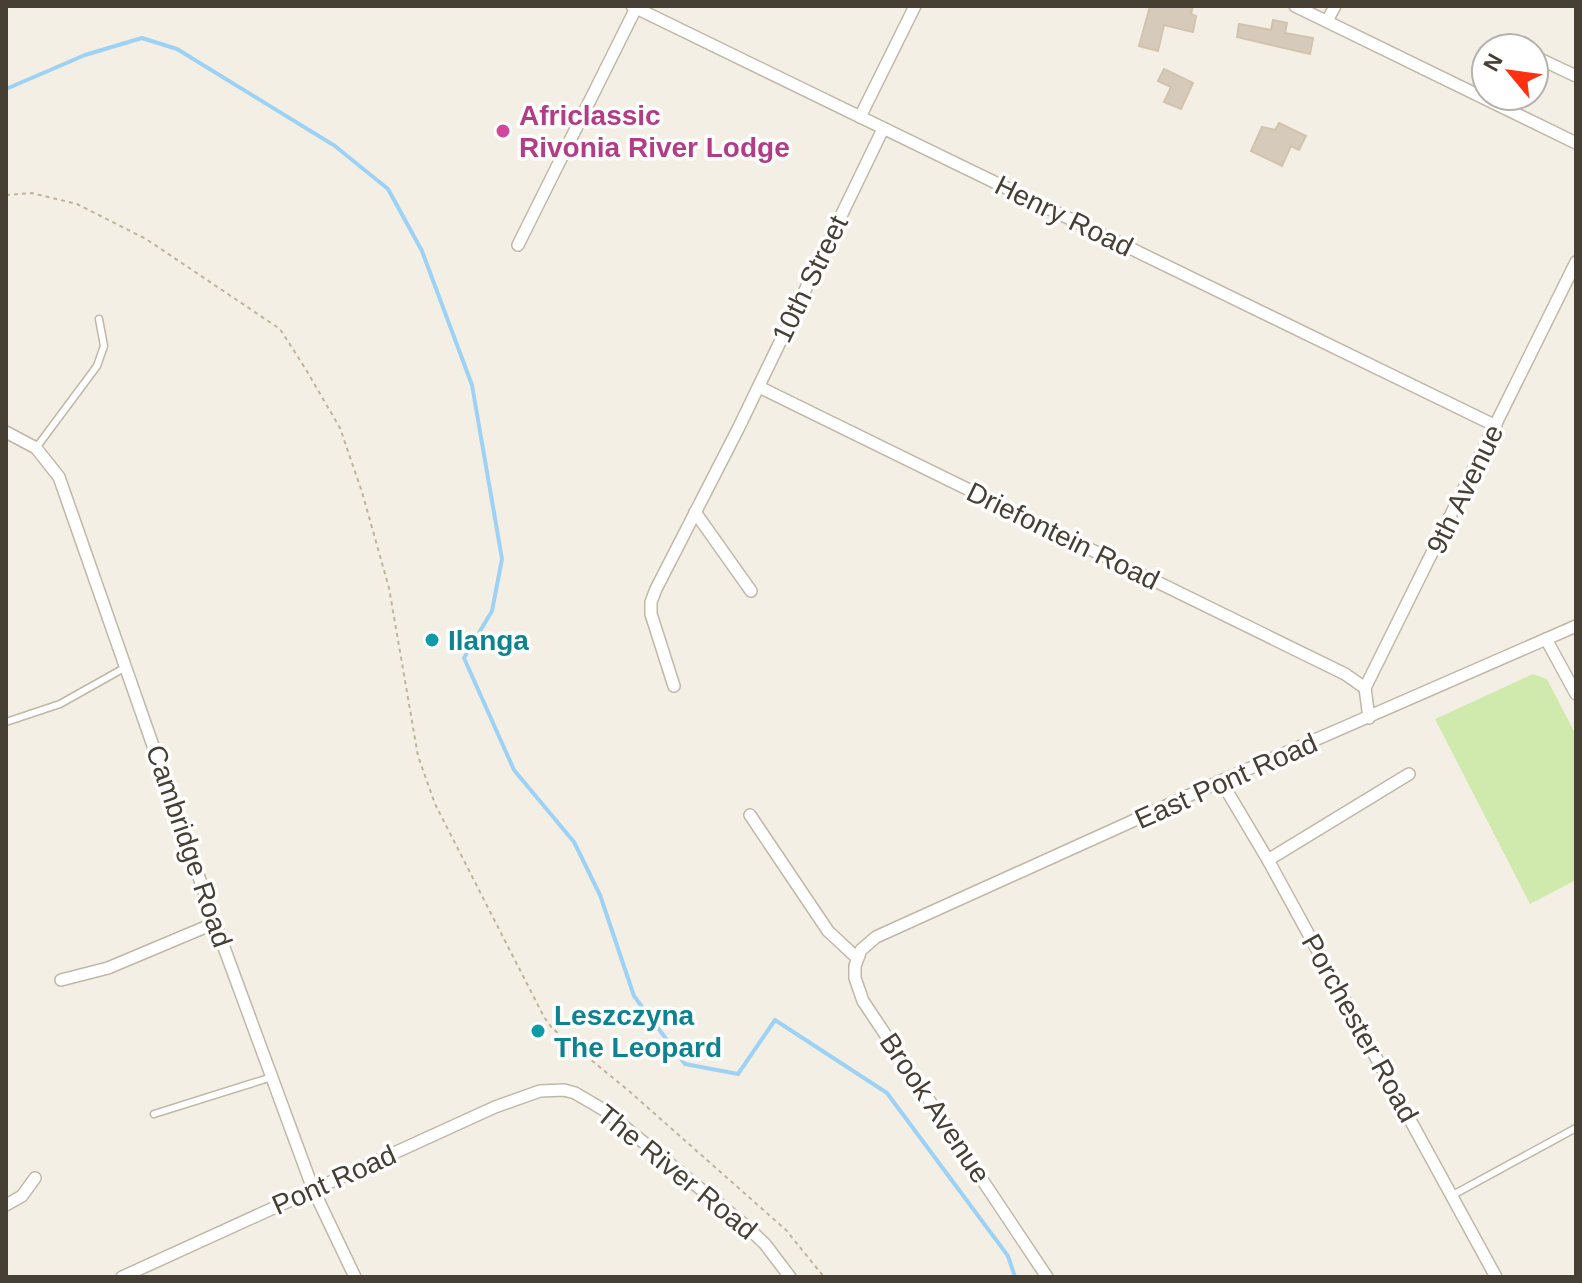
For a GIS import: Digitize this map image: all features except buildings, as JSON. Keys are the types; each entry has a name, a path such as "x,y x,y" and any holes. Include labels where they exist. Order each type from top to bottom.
{"street":[{"path":"860,117 915,6"},
{"path":"1295,6 1576,143"},
{"path":"1327,21 1335,6"},
{"path":"518,245 634,7"},
{"name":"Henry Road","path":"634,7 1496,426"},
{"path":"1550,64 1576,76"},
{"name":"10th Street","path":"674,686 655,630 651,602 883,129"},
{"name":"9th Avenue","path":"1365,688 1576,262"},
{"name":"Driefontein Road","path":"759,387 1331,667 1365,688"},
{"name":"Cambridge Road","path":"6,432 36,448 59,477 215,923 313,1189 355,1277"},
{"path":"695,512 751,591"},
{"name":"East Pont Road","path":"857,958 876,937 1221,781 1576,626"},
{"path":"1546,639 1576,694"},
{"path":"1365,688 1369,718"},
{"path":"1268,860 1409,774"},
{"name":"Porchester Road","path":"1221,781 1268,860 1496,1277"},
{"path":"750,815 828,931 857,958"},
{"path":"61,980 108,968 215,923"},
{"name":"Brook Avenue","path":"857,958 855,978 863,1001 1047,1277"},
{"name":"Pont Road","path":"122,1277 495,1107 549,1090"},
{"name":"The River Road","path":"549,1090 575,1093 604,1110 747,1227 765,1244 790,1277"},
{"path":"6,1205 22,1196 35,1178"}],"lane":[{"path":"36,448 97,366 104,346 99,319"},
{"path":"6,722 60,704 126,667"},
{"path":"154,1114 272,1077"},
{"path":"1451,1196 1576,1128"}],"path":[{"path":"6,195 32,193 77,204 146,239 280,329 340,428 362,492 389,588 418,756 435,804 544,1017 552,1028 629,1091 786,1230 824,1277"}],"green space":[{"path":"1533,674 1547,679 1576,735 1576,880 1530,904 1435,719"}],"waterway":[{"path":"6,89 85,55 142,38 177,49 335,146 388,189 422,251 472,385 502,559 492,611 464,658 514,770 574,842 600,895 634,996 685,1064 738,1074 775,1020 887,1093 1008,1256 1015,1277"}],"place":[{"name":"Africlassic Rivonia River Lodge","path":"503,131"},
{"name":"Ilanga","path":"432,640"},
{"name":"Leszczyna The Leopard","path":"538,1031"}]}
